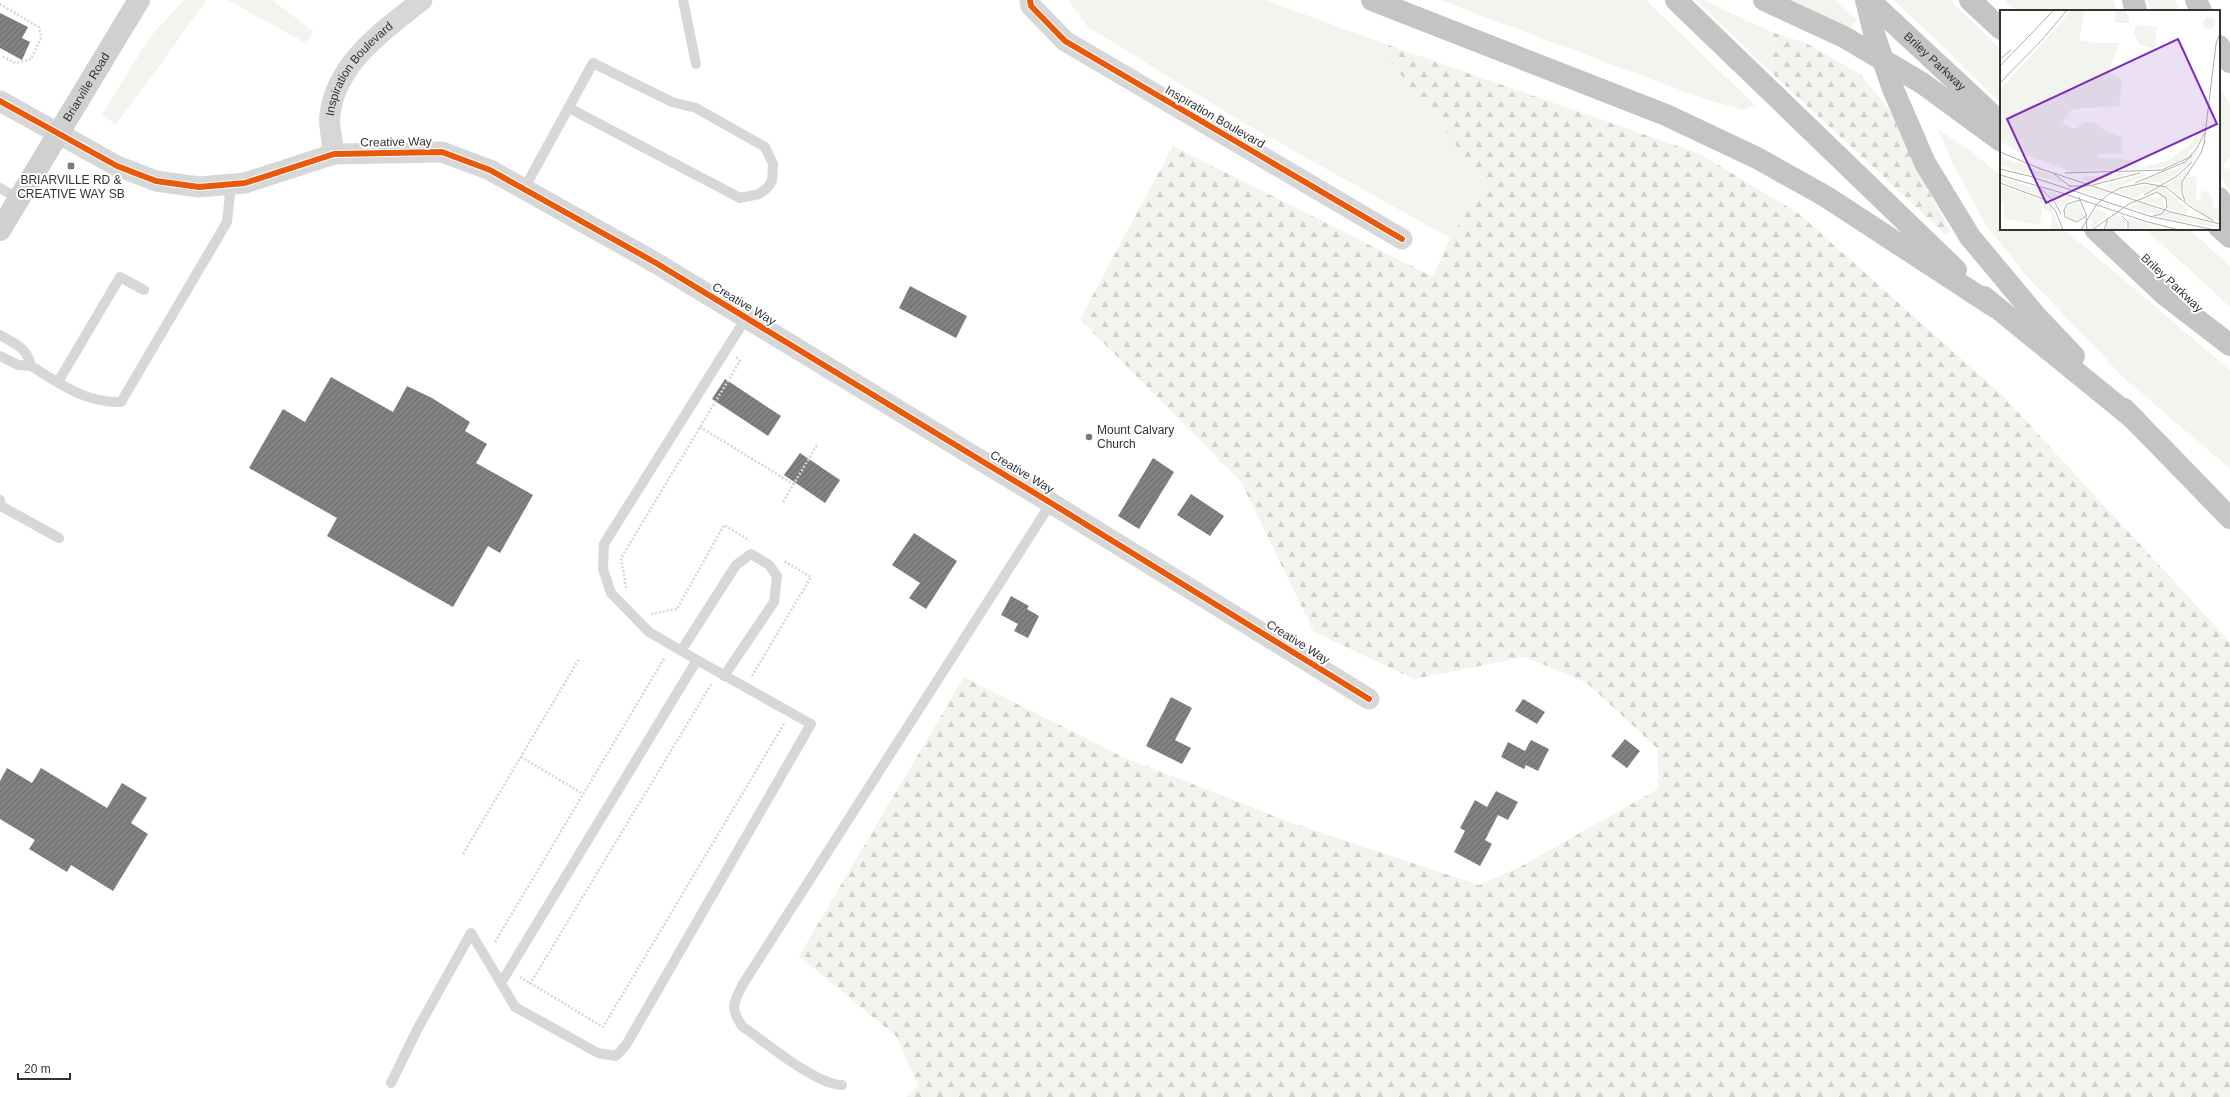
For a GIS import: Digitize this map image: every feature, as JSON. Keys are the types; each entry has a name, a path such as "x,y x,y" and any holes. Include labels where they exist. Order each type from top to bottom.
{"highway":[{"path":"1372,0 1666,115 1757,158 1825,196 1994,307"},
{"path":"1676,0 1994,307 2135,420"},
{"path":"1764,0 1844,37 1922,83 2000,140"},
{"path":"1866,0 1875,37 1893,89 1925,163 1970,237 2036,316 2230,518"},
{"name":"Briley Parkway","path":"1869,0 2000,122"},
{"path":"1970,0 2000,28"},
{"path":"2133,0 2136,10"},
{"path":"2196,0 2201,10"},
{"path":"2220,47 2230,62"},
{"path":"2220,200 2230,215"},
{"path":"2220,228 2230,237"},
{"path":"2096,230 2164,295 2230,345"},
{"name":"Briley Parkway","path":"2115,230 2230,338"}],"main road":[{"name":"Briarville Road","path":"0,230 139,0"},
{"name":"Briarville Road","path":"111,47 154,0"}],"street":[{"name":"Inspiration Boulevard","path":"334,154 330,115 340,78 372,40 422,0"},
{"name":"Inspiration Boulevard","path":"1030,0 1031,6 1065,41 1402,239"},
{"name":"Creative Way","path":"0,101 58,135 116,166 156,181 199,187 245,183 334,154 442,152 490,170 656,264 746,318 1051,503 1369,699"}],"lane":[{"path":"683,0 696,64"},
{"path":"524,189 568,108 593,63 672,102 696,108 765,146 773,164 772,181 767,188 759,194 740,198 568,108"},
{"path":"0,356 18,365 31,366 86,398 105,403 121,402 227,222 231,184"},
{"path":"0,188 19,199"},
{"path":"58,382 120,277 144,290"},
{"path":"391,1083 417,1030 471,933 515,1007 598,1053 616,1056 626,1045 811,724 724,676 649,632 611,593 603,570 604,544 746,318"},
{"path":"0,335 21,347 29,355 31,366"},
{"path":"0,500 1,506 59,538"},
{"path":"842,1085 835,1085 817,1078 742,1026 735,1016 733,1007 734,1001 752,970 1051,503"},
{"path":"681,651 736,565 751,554 769,565 776,576 774,602 724,676"},
{"path":"501,983 697,660"}],"path":[{"path":"0,4 39,26 41,38 31,59 16,63 1,56"},
{"path":"626,592 621,558 740,361 732,352"},
{"path":"700,427 794,484"},
{"path":"783,502 817,444"},
{"path":"645,610 650,614 677,609 724,526 751,541"},
{"path":"752,676 811,577 778,557"},
{"path":"494,942 666,654"},
{"path":"463,854 579,659"},
{"path":"530,984 713,681"},
{"path":"516,975 603,1027 784,723"},
{"path":"521,757 583,794"}],"green space":[{"path":"184,0 207,0 116,125 102,114 150,37"},
{"path":"228,0 272,0 313,31 307,44"},
{"path":"1068,0 1265,0 1374,40 1486,184 1450,238 1242,122 1088,27"},
{"path":"1440,0 1646,0 1755,105 1744,110 1707,100"},
{"path":"1696,0 1703,0 1772,32 1774,75"},
{"path":"1790,0 1837,0 1857,20 1850,27 1844,27"},
{"path":"1894,0 1950,0 2000,49 2000,102"},
{"path":"2004,0 2114,0 2117,10 2015,10"},
{"path":"2148,0 2175,0 2179,10 2150,10"},
{"path":"1772,32 1806,43 1861,75 1891,112 1914,164 1951,232 1946,235 1774,75"},
{"path":"1374,40 1700,154 1798,213 2003,396 2230,642 2230,1097 906,1097 918,1085 896,1036 799,956 964,677 1121,756 1292,823 1479,885 1518,868 1658,789 1658,749 1587,683 1525,657 1414,679 1314,632 1241,482 1080,319 1173,146 1433,277 1450,238 1486,184"},
{"path":"2220,89 2230,104 2230,157 2223,166 2227,170 2230,167 2230,190 2220,175"},
{"path":"1938,129 1972,152 2000,175 2000,230 2065,230 2230,370 2230,469 2125,379 2024,273 1984,222 1953,164"},
{"path":"2146,230 2190,230 2230,266 2230,307"}],"building":[{"path":"0,13 28,27 22,38 30,42 22,60 0,48"},
{"path":"910,286 967,316 956,338 899,308"},
{"path":"331,377 393,412 407,386 432,398 470,422 465,431 487,444 476,463 533,495 500,553 488,546 453,607 327,536 337,518 249,468 283,409 305,422"},
{"path":"725,379 781,416 768,436 712,399"},
{"path":"800,453 840,480 825,503 784,475"},
{"path":"1153,458 1174,472 1139,529 1118,516"},
{"path":"1191,494 1224,516 1210,536 1177,515"},
{"path":"914,533 957,561 926,609 909,598 920,583 892,565"},
{"path":"1011,596 1029,606 1027,609 1039,616 1028,638 1014,631 1018,624 1001,615"},
{"path":"1171,697 1192,708 1175,740 1191,748 1182,764 1146,746"},
{"path":"1523,699 1545,712 1537,724 1515,711"},
{"path":"1625,739 1640,751 1627,768 1611,756"},
{"path":"1531,740 1549,749 1538,771 1526,765 1524,769 1501,757 1508,742 1525,751"},
{"path":"7,768 32,783 41,768 107,808 122,783 147,798 131,823 148,834 113,891 71,865 67,872 29,849 35,840 0,819 0,781"},
{"path":"1496,791 1518,802 1508,820 1498,815 1485,840 1492,844 1480,866 1454,852 1465,831 1460,828 1475,800 1487,807"}],"cycle path":[{"path":"1030,0 1031,6 1065,41 1402,239"},
{"path":"0,101 117,166 156,181 199,187 245,183 334,154 442,152 490,170 656,263 1051,503 1369,699"}],"place":[{"name":"BRIARVILLE RD & CREATIVE WAY SB","path":"71,166"},
{"name":"Mount Calvary Church","path":"1089,437"}]}
